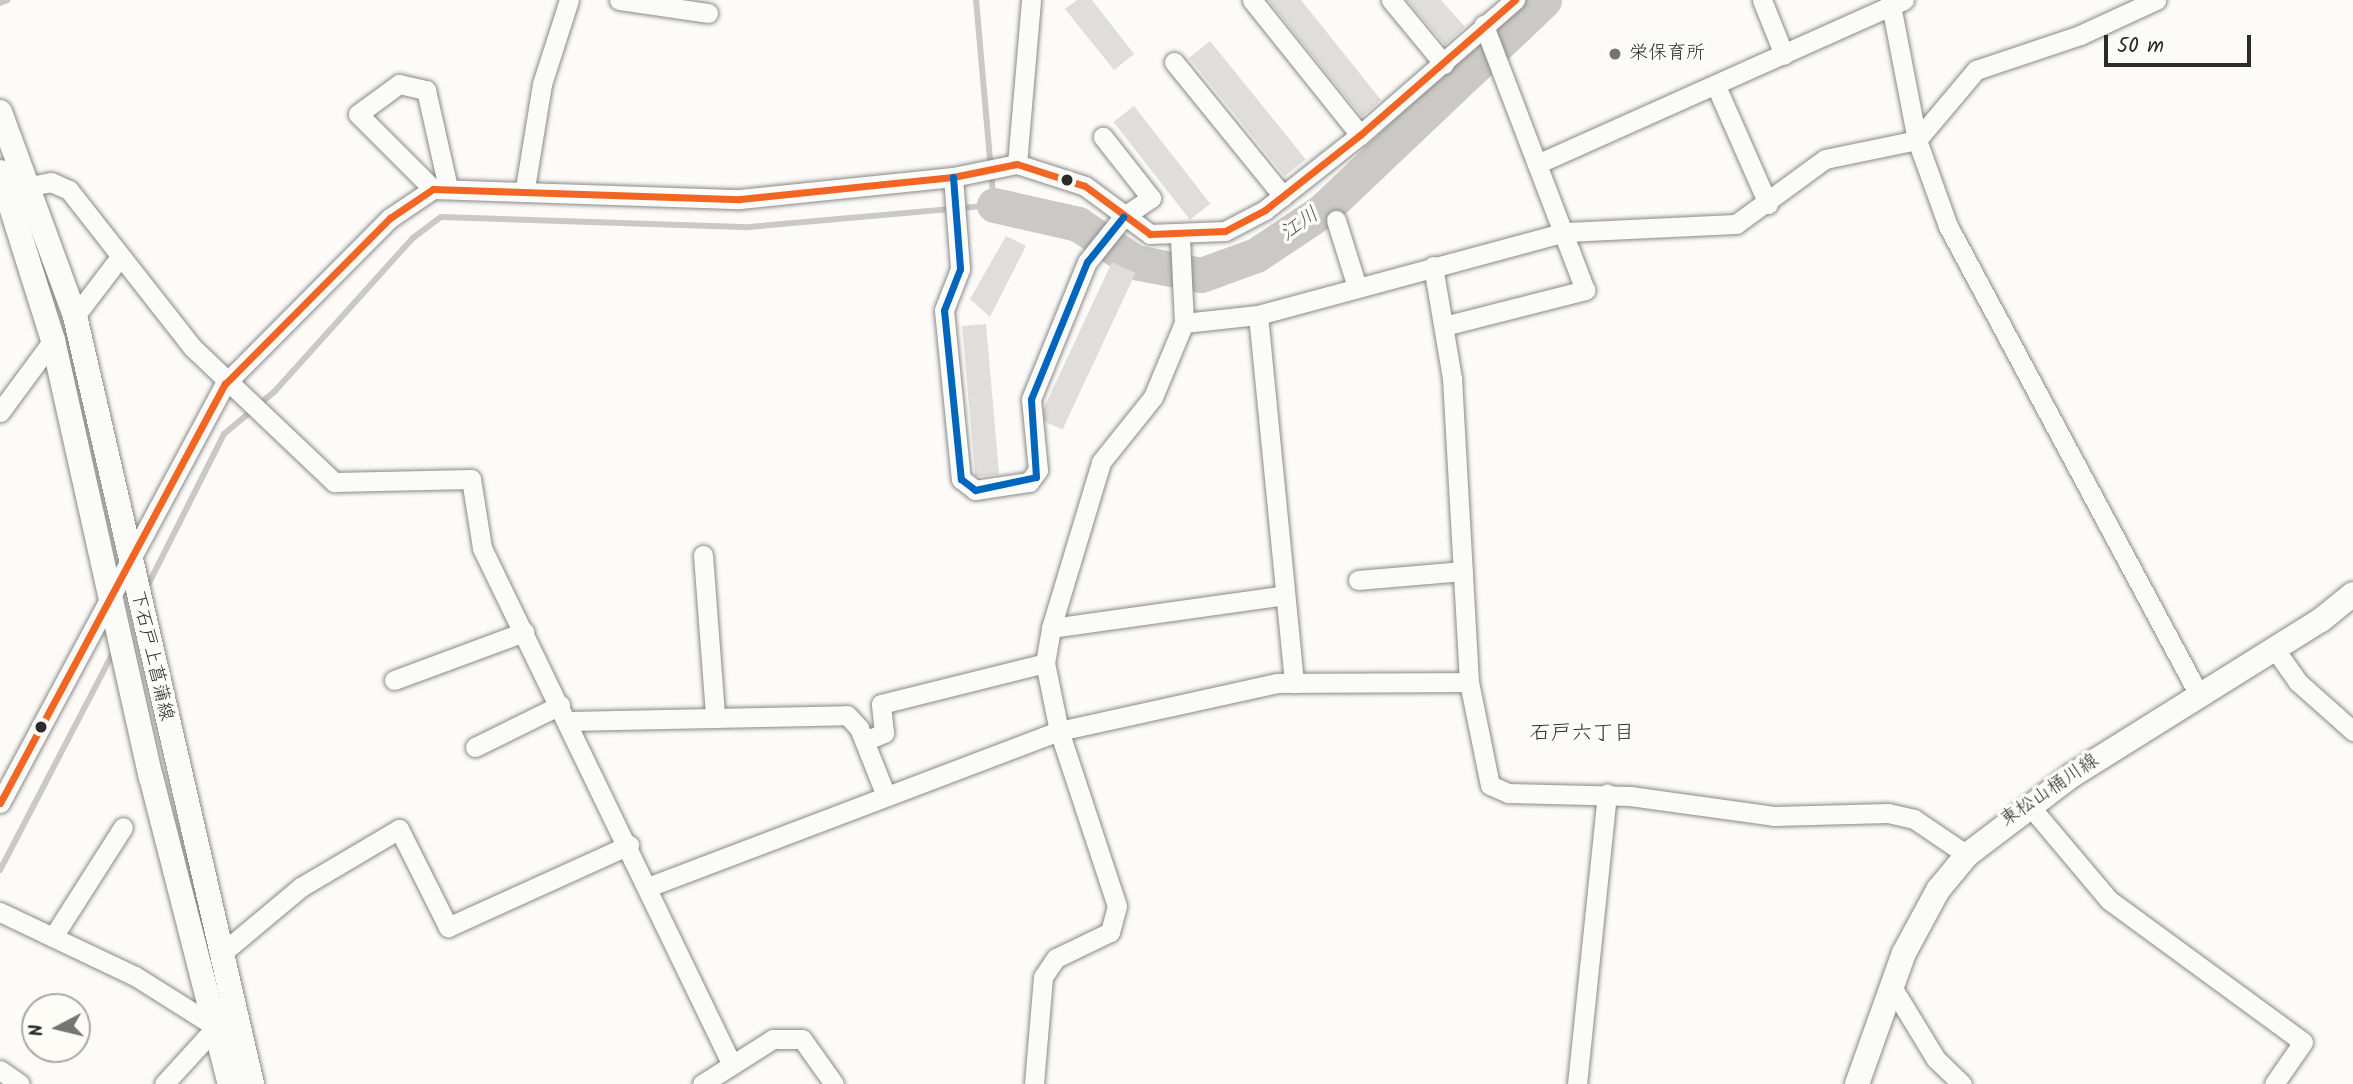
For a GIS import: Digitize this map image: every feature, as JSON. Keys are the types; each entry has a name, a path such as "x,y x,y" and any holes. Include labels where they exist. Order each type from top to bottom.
{"main road":[{"name":"下石戸上菖蒲線","path":"0,112 13,184 54,340 109,597 230,1084"},
{"name":"下石戸上菖蒲線","path":"13,184 75,316 252,1084"},
{"path":"54,340 75,316"},
{"name":"東松山桶川線","path":"1857,1084 1892,987 1938,890 1967,855 2029,805 2198,693 2274,648 2353,594"}],"street":[{"path":"525,188 542,84 569,0"},
{"path":"619,0 708,13"},
{"path":"1017,163 1031,0"},
{"path":"1252,0 1360,135"},
{"path":"1391,0 1444,64"},
{"path":"0,803 225,384 390,218 440,188 525,188 740,199 953,177 1017,163 1085,186 1123,217 1150,234 1180,237 1225,231 1283,196 1360,135 1515,0"},
{"path":"1762,0 1784,55"},
{"path":"1184,323 1258,315 1433,265 1565,232 1736,224 1768,204 1825,159 1917,140 1976,69 2080,35 2156,0"},
{"path":"1537,163 1716,86 1895,2 1917,140 1948,226 1991,312 2198,693"},
{"path":"1444,326 1586,290 1484,25"},
{"path":"1174,62 1283,196"},
{"path":"399,84 426,90 440,188 358,114 399,84"},
{"path":"1716,86 1768,204"},
{"path":"953,177 960,269 944,310 961,479 975,490 1036,477 1031,399 1087,262 1123,217 1151,198 1103,137"},
{"path":"13,184 51,182 68,190 225,384 334,482 471,480 482,548 629,845 732,1065"},
{"path":"1336,220 1357,287"},
{"path":"1034,1084 1043,977 1056,958 1110,932 1117,906 1059,731 1045,663 1051,628 1101,462 1153,397 1184,323 1180,237"},
{"path":"75,316 120,257"},
{"path":"1433,265 1444,326 1469,682 1490,785 1508,793 1607,794 1774,816 1888,813 1914,819 1967,855"},
{"path":"1258,315 1294,683"},
{"path":"0,412 54,340"},
{"path":"703,555 715,716"},
{"path":"1358,580 1463,571"},
{"path":"1051,628 1286,595"},
{"path":"394,680 524,632"},
{"path":"2274,648 2298,682 2353,731"},
{"path":"864,741 884,733 881,704 1045,663"},
{"path":"649,887 1059,731 1294,683 1469,682"},
{"path":"475,747 564,713 847,715 864,741 886,796"},
{"path":"1577,1084 1607,794"},
{"path":"2029,805 2109,900 2303,1042 2274,1084"},
{"path":"53,937 123,827"},
{"path":"222,953 301,887 399,829 448,927 629,845"},
{"path":"0,912 135,976 216,1027 164,1084"},
{"path":"1892,987 1936,1059 1962,1084"},
{"path":"702,1084 773,1040 802,1039 834,1084"},
{"path":"0,1070 20,1084"}],"building":[{"path":"1077,0 1092,0 1134,54 1114,70 1065,9"},
{"path":"1268,0 1301,0 1381,100 1362,117"},
{"path":"1407,0 1441,0 1465,27 1445,45"},
{"path":"1210,41 1306,159 1285,176 1189,58"},
{"path":"1134,106 1210,204 1190,220 1114,122"},
{"path":"1006,236 1026,246 990,317 970,299"},
{"path":"1112,262 1136,273 1062,430 1039,419"},
{"path":"986,324 999,474 975,477 962,326"}],"waterway":[{"path":"0,3 7,0"},
{"path":"146,589 224,434 275,391 413,238 441,217 749,227 994,205 976,0"},
{"name":"江川","path":"994,205 1078,224 1135,262 1201,275 1256,255 1322,211 1544,0"},
{"path":"0,870 115,649"}],"transit line":[{"path":"0,803 225,384 390,218 433,189 740,199 953,177 1017,164 1085,186 1150,234 1225,231 1265,210 1360,135 1515,0"},
{"path":"953,177 960,269 944,310 961,479 975,490 1036,477 1031,399 1087,262 1123,217"}],"place":[{"name":"栄保育所","path":"1615,54"}],"district":[{"name":"石戸六丁目","path":"1582,734"}]}
